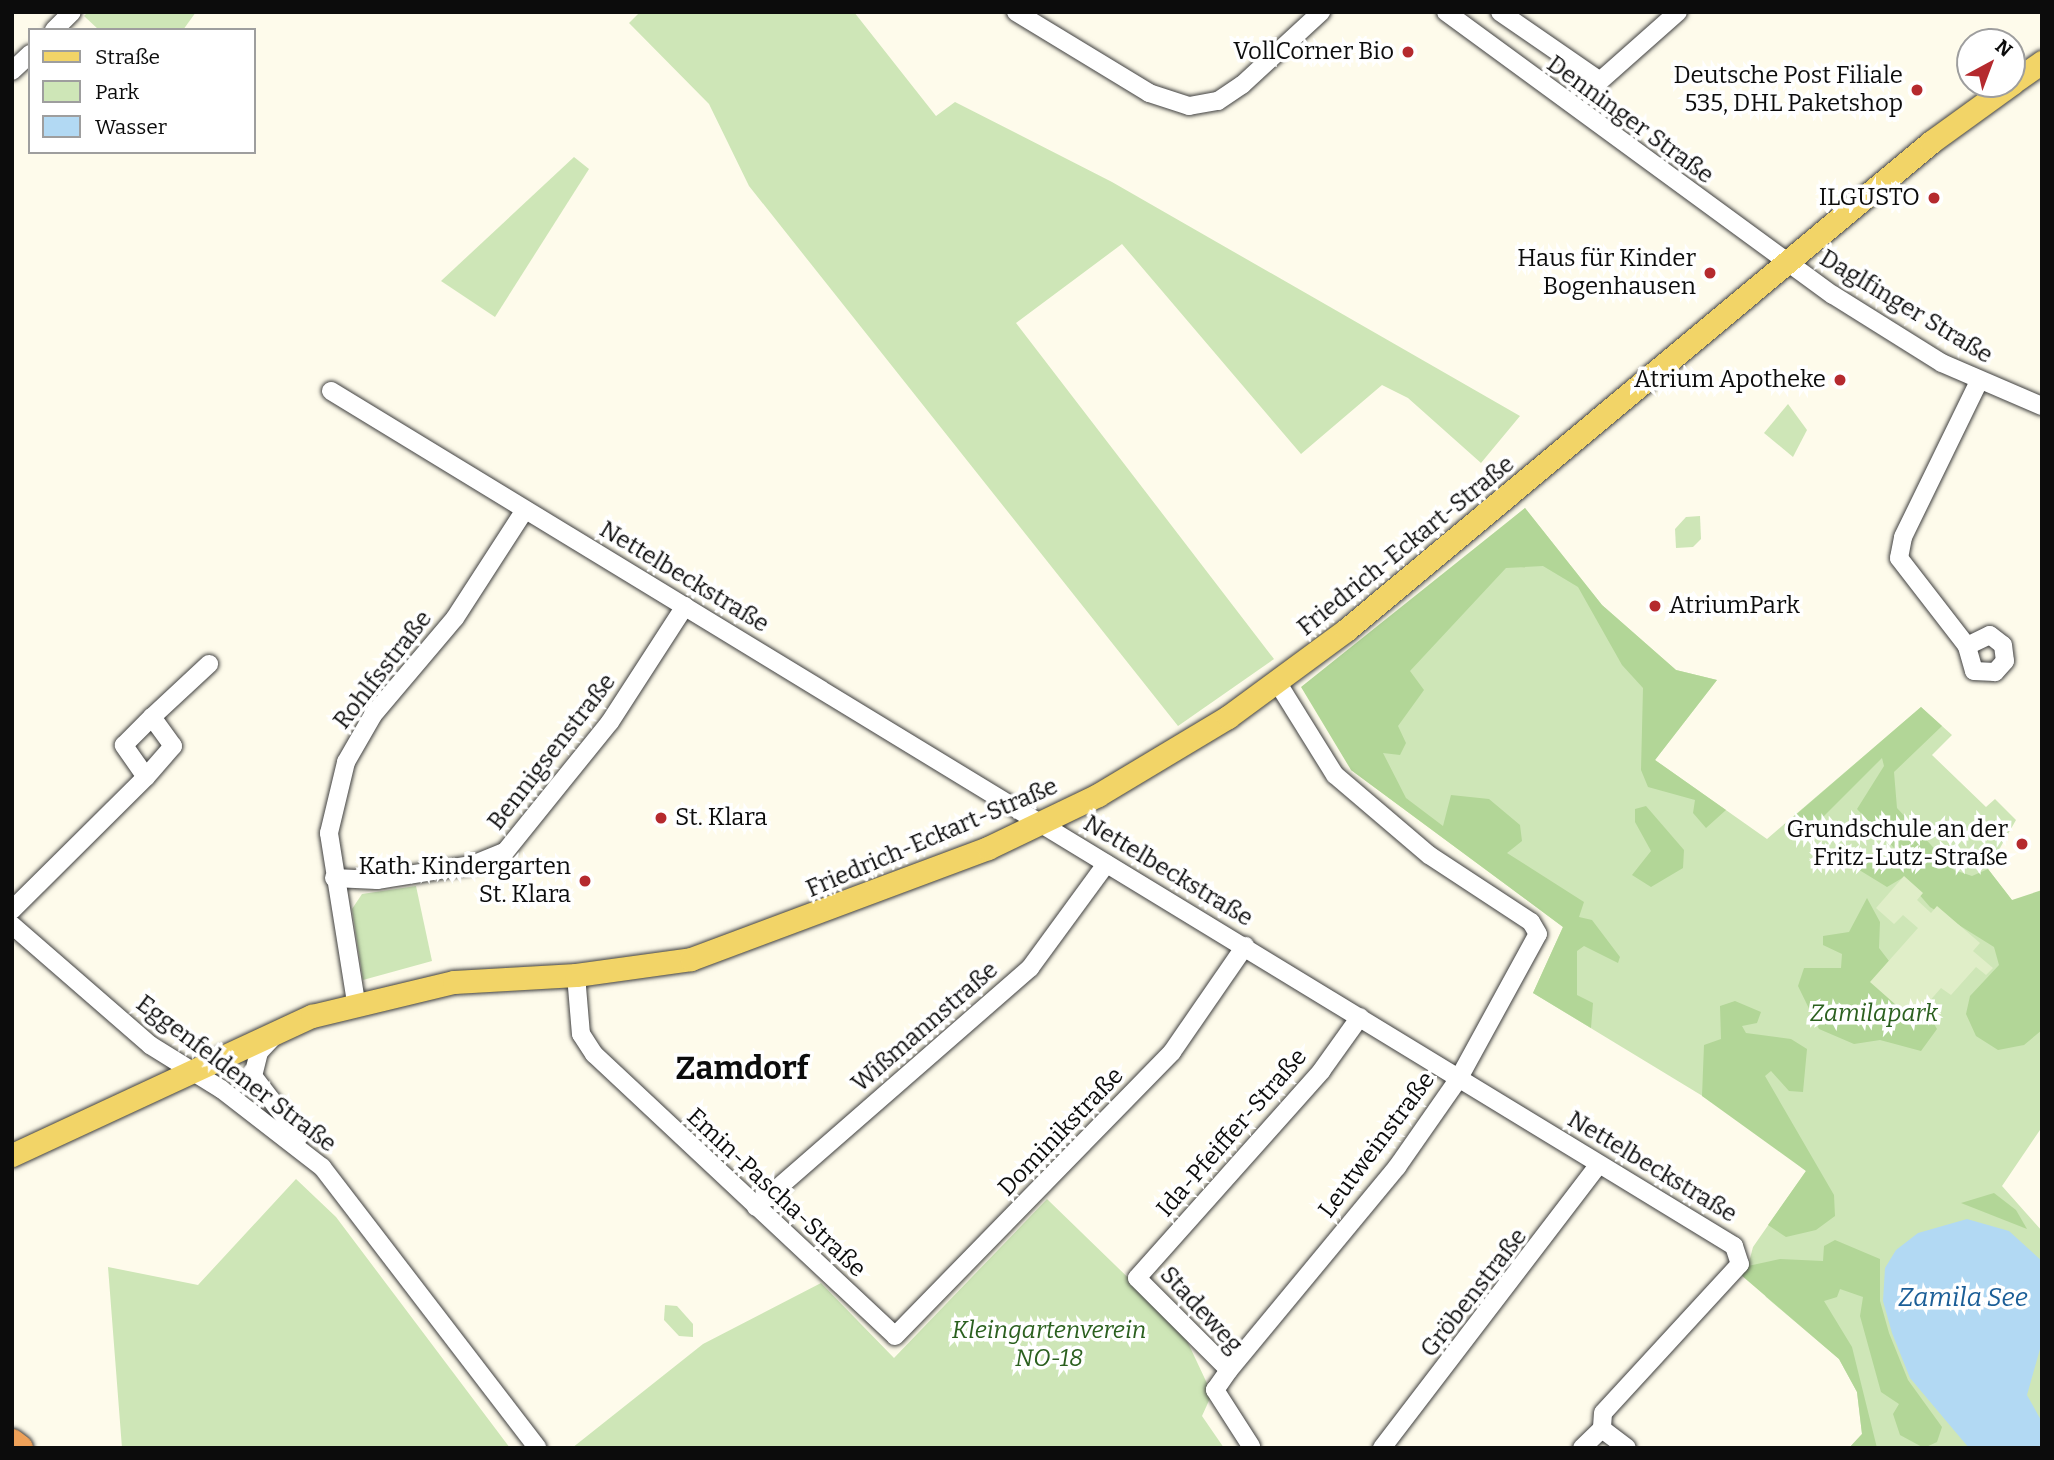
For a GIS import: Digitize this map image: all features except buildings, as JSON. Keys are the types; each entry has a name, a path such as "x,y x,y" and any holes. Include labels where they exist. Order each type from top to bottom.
{"highway":[{"path":"12,1442 20,1448"}],"main road":[{"name":"Friedrich-Eckart-Straße","path":"12,1155 188,1068 282,1028 356,1002 454,982 576,975 691,959 764,935 1043,823 1157,762 1277,682 1411,578 1786,263 1993,98"}],"street":[{"path":"56,28 72,12"},
{"path":"1016,12 1149,93 1189,106 1218,101 1242,85 1321,12"},
{"name":"Denninger Straße","path":"1446,12 1786,263"},
{"name":"Denninger Straße","path":"1500,12 1600,81 1678,12"},
{"path":"12,71 28,56"},
{"name":"Daglfinger Straße","path":"1786,263 1979,381 2042,406"},
{"path":"1967,646 1899,558 1903,537 1979,381"},
{"name":"Nettelbeckstraße","path":"331,391 1245,946 1742,1255 1603,1413 1602,1429"},
{"name":"Rohlfsstraße","path":"356,1002 334,878 330,833 354,744 455,618 525,510"},
{"name":"Bennigsenstraße","path":"334,878 377,880 471,866 505,852 610,722 685,606"},
{"path":"146,777 124,745 209,664"},
{"name":"Leutweinstraße","path":"1229,1370 1397,1167 1459,1078 1538,934 1531,922 1429,855 1335,775 1277,682"},
{"path":"12,910 146,777 173,746 152,717"},
{"name":"Wißmannstraße","path":"755,1207 1030,968 1106,864"},
{"name":"Eggenfeldener Straße","path":"12,925 150,1045 188,1068 322,1167 538,1448"},
{"name":"Dominikstraße","path":"895,1336 1172,1052 1245,946"},
{"name":"Emin-Pascha-Straße","path":"576,975 581,1034 594,1054 895,1336"},
{"name":"Ida-Pfeiffer-Straße","path":"1137,1278 1322,1070 1360,1017"},
{"path":"282,1028 259,1052 253,1076 322,1167"},
{"name":"Gröbenstraße","path":"1382,1448 1599,1164"},
{"name":"Stadeweg","path":"1137,1278 1229,1370 1215,1390 1251,1446"},
{"path":"1582,1448 1602,1429 1627,1448"}],"green space":[{"path":"88,12 196,12 184,28 97,28 84,16"},
{"path":"640,12 854,12 936,116 955,102 1112,182 1520,416 1481,463 1408,398 1382,385 1301,454 1122,244 1016,323 1274,659 1178,726 749,186 709,104 629,23"},
{"path":"574,157 589,169 495,317 441,281"},
{"path":"1788,404 1807,430 1793,457 1764,433"},
{"name":"Zamilapark","path":"1525,508 1602,605 1676,670 1717,680 1655,760 1767,839 1921,707 1952,735 1932,755 1986,807 1995,799 2016,820 1988,869 2042,939 2042,1127 2002,1186 2042,1231 2042,1448 1849,1448 1862,1434 1857,1392 1839,1359 1766,1297 1748,1266 1753,1247 1806,1171 1747,1123 1533,993 1563,927 1351,770 1423,594"},
{"path":"1525,508 1602,605 1676,670 1717,680 1655,760 1726,810 1706,828 1693,813 1695,800 1648,787 1641,770 1643,688 1622,665 1578,587 1543,566 1506,568 1410,671 1424,690 1398,726 1406,743 1400,755 1383,753 1406,798 1443,826 1451,795 1489,799 1520,825 1522,841 1507,853 1584,902 1579,917 1592,920 1620,957 1618,963 1584,946 1577,951 1577,995 1593,1003 1591,1028 1533,993 1563,927 1351,770 1301,687"},
{"path":"1700,516 1701,539 1693,547 1676,548 1675,529 1686,517"},
{"path":"1921,707 1942,726 1894,772 1897,808 1954,870 1972,876 1988,869 2012,900 2042,890 2042,1030 2024,1045 1998,1050 1976,1036 1966,1014 1970,996 1999,965 1994,947 1930,907 1904,877 1887,887 1856,868 1862,860 1891,857 1895,849 1857,809 1884,766 1882,758 1805,835 1784,825"},
{"path":"1646,806 1684,850 1683,868 1651,887 1632,875 1651,851 1635,822 1635,809"},
{"path":"1904,876 1923,893 1917,900 1931,913 1937,906 1980,943 1973,951 1993,968 1986,975 1976,967 1951,995 1941,988 1913,1020 1870,982 1918,928 1903,915 1894,924 1876,908"},
{"path":"416,886 432,961 363,980 352,909 362,894"},
{"path":"1867,898 1880,922 1879,948 1889,961 1871,982 1913,1019 1930,1017 1937,1029 1921,1051 1880,1040 1854,1044 1819,1029 1798,986 1804,968 1841,968 1842,954 1823,945 1823,936 1849,932"},
{"path":"1735,1001 1761,1012 1757,1023 1742,1026 1746,1033 1791,1039 1807,1049 1803,1092 1789,1091 1771,1071 1765,1076 1834,1195 1835,1216 1816,1230 1786,1237 1768,1225 1806,1171 1702,1096 1704,1045 1721,1039 1720,1006"},
{"path":"296,1179 336,1217 510,1448 122,1448 108,1267 198,1285"},
{"path":"1994,1193 2016,1210 2027,1229 1961,1203"},
{"name":"Kleingartenverein NO-18","path":"1047,1199 1182,1330 1212,1394 1202,1416 1224,1448 572,1448 703,1344 821,1283 894,1358"},
{"path":"1835,1240 1880,1259 1880,1301 1889,1333 1908,1380 1942,1427 1937,1442 1924,1448 1900,1435 1893,1414 1899,1404 1881,1392 1860,1316 1863,1297 1840,1289 1837,1297 1824,1301 1852,1347 1877,1448 1849,1448 1862,1434 1857,1392 1839,1359 1741,1275 1748,1266 1780,1259 1823,1261 1824,1246"},
{"path":"665,1305 677,1306 693,1324 693,1337 679,1336 664,1320"}],"water":[{"name":"Zamila See","path":"1967,1219 2009,1231 2042,1261 2042,1342 2027,1395 2042,1422 2042,1448 1969,1448 1910,1378 1892,1333 1883,1301 1885,1268 1896,1250 1918,1233"}],"place":[{"name":"VollCorner Bio","path":"1408,52"},
{"name":"Deutsche Post Filiale 535, DHL Paketshop","path":"1917,90"},
{"name":"ILGUSTO","path":"1934,198"},
{"name":"Haus für Kinder Bogenhausen","path":"1710,273"},
{"name":"Atrium Apotheke","path":"1840,380"},
{"name":"AtriumPark","path":"1655,606"},
{"name":"St. Klara","path":"661,818"},
{"name":"Grundschule an der Fritz-Lutz-Straße","path":"2022,844"},
{"name":"Kath. Kindergarten St. Klara","path":"585,881"}],"district":[{"name":"Zamdorf","path":"742,1068"}]}
